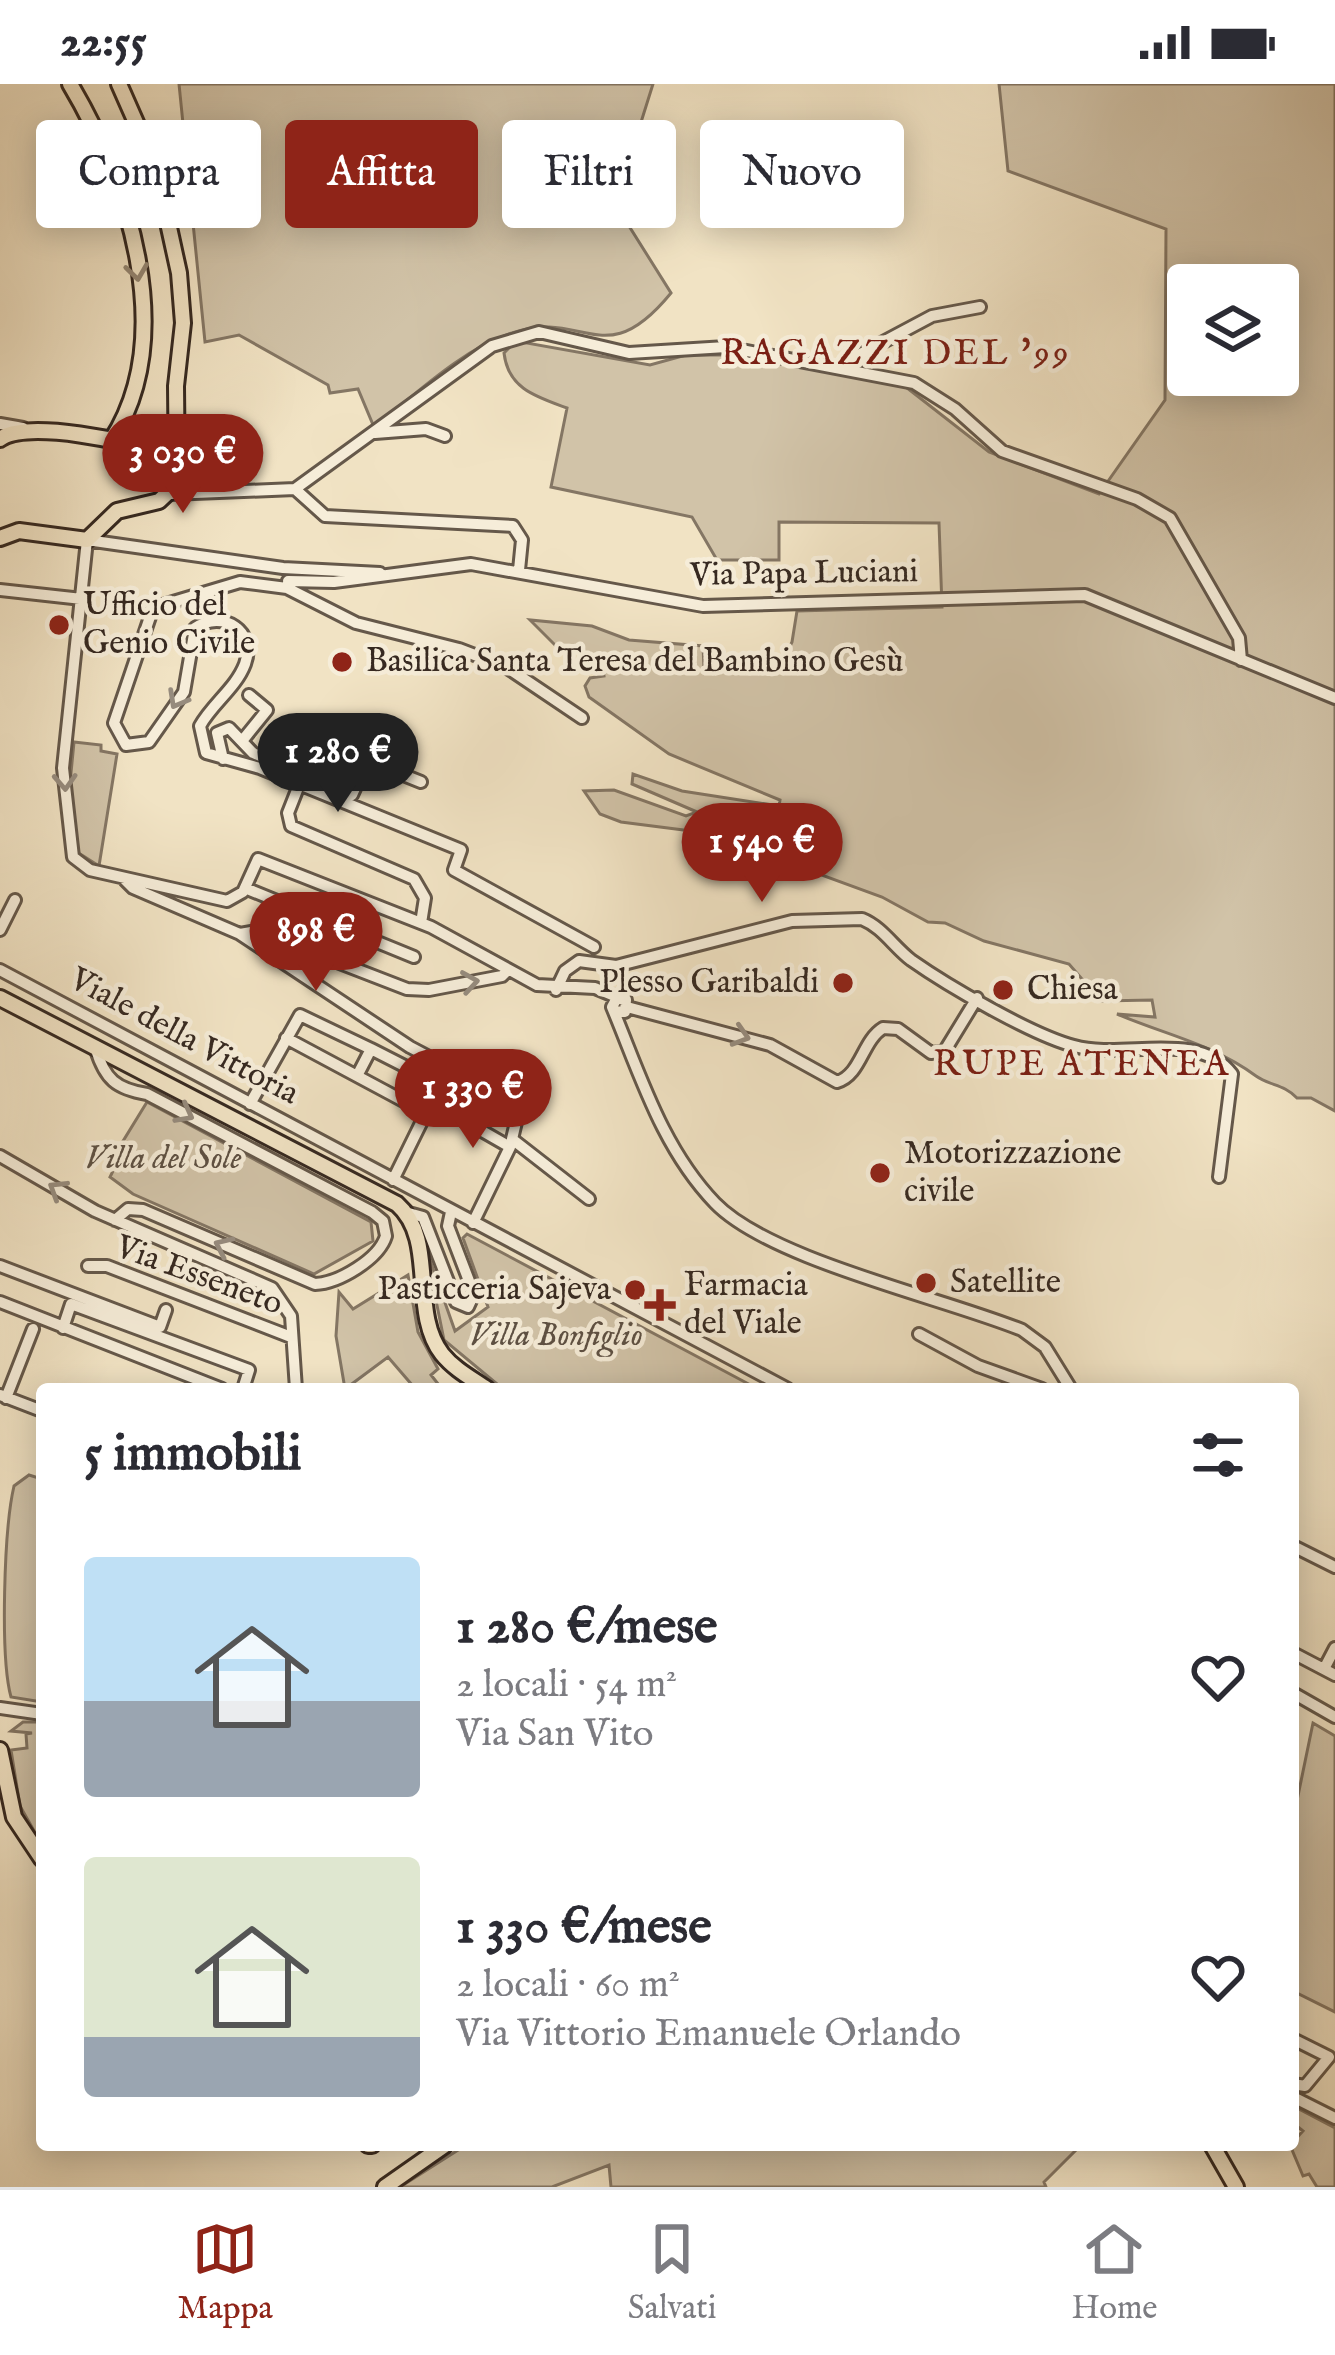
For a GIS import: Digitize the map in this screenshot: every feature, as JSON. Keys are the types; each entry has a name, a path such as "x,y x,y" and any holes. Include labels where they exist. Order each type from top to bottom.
{"main road":[{"path":"70,84 105,149 131,237 141,334 133,386 111,441"},
{"path":"0,519 19,531 87,540 117,511 170,494 178,476 176,386 183,323 175,245 155,168 119,84"},
{"path":"0,439 23,428 111,441 165,454 178,476"},
{"path":"0,538 19,531"},
{"path":"0,998 405,1211 416,1234 428,1329 450,1363 478,1383"},
{"path":"0,1750 14,1817 36,1850"},
{"path":"385,2187 436,2151"},
{"path":"1215,2151 1236,2187"}],"street":[{"path":"848,368 855,357 932,316 980,307"},
{"path":"170,494 295,489 492,346 520,334 557,334 629,353 726,347 914,383 956,409 1001,452 1158,509 1178,529 1239,638 1241,660"},
{"path":"0,424 23,428"},
{"path":"375,433 425,429 445,436"},
{"path":"295,489 325,516 510,525 521,535 519,570"},
{"path":"582,718 506,667 459,649 356,623 286,579 87,540 63,768 70,848 81,866 125,880 185,887 226,901 245,888 258,859 426,925 556,990 575,991 770,1046 837,1082 851,1075 872,1035 883,1028 898,1029 931,1053 944,1052 977,998"},
{"name":"Via Papa Luciani","path":"286,579 334,582 471,564 519,570 643,599 703,606 1085,595 1335,698"},
{"path":"286,579 228,585 164,602 146,619 116,734 135,747 152,739 184,692 196,628 222,620 238,628 248,646 242,670 200,726 204,750 460,850 454,870 593,947"},
{"path":"0,590 82,599"},
{"path":"242,741 256,730 267,710 249,695"},
{"path":"223,759 218,731 229,728 253,753 352,795 362,773"},
{"path":"285,768 296,742 307,736 421,782"},
{"path":"299,785 288,813 291,826 413,879 425,898 426,925"},
{"path":"125,880 133,888 240,934 410,1047 520,1105 512,1139 589,1199"},
{"path":"245,888 414,957"},
{"path":"0,931 15,900"},
{"path":"556,990 565,971 579,962 616,966 793,921 851,917 872,923 918,964 1070,1045 1150,1052 1189,1049 1224,1065 1232,1074 1219,1177"},
{"path":"240,934 257,931 406,988 444,988 502,976 508,970"},
{"name":"Viale della Vittoria","path":"0,970 777,1383"},
{"path":"620,1006 623,1034 639,1083 705,1191 723,1210 806,1254 1029,1334 1045,1346 1067,1383"},
{"path":"250,1104 286,1038 305,1015 426,1077"},
{"path":"286,1038 426,1113 393,1180"},
{"path":"357,1076 371,1049"},
{"path":"96,1050 104,1072 116,1084 147,1094 372,1211 383,1222 386,1236 377,1252 332,1282 315,1284 142,1210 128,1209 115,1220"},
{"path":"421,1096 510,1147 473,1223"},
{"name":"Via Esseneto","path":"0,1156 115,1220 272,1288 289,1309 295,1383"},
{"path":"405,1211 423,1217 456,1302 465,1307 474,1294 448,1226 451,1211"},
{"path":"0,1266 160,1327 166,1310"},
{"name":"Via Esseneto","path":"88,1266 107,1266 291,1337"},
{"path":"0,1302 207,1383"},
{"path":"63,1328 71,1304 249,1370 245,1383"},
{"path":"33,1329 2,1397 36,1409"},
{"path":"919,1334 994,1373 1024,1383"},
{"path":"151,1361 160,1337"},
{"path":"0,1365 15,1371"},
{"path":"1299,1549 1335,1567"},
{"path":"1299,1656 1329,1672 1335,1648"},
{"path":"1299,1696 1335,1717"},
{"path":"0,1708 36,1713"},
{"path":"1299,2042 1329,2057 1305,2086 1299,2085"},
{"path":"1299,2100 1335,2118"}],"green space":[{"path":"179,84 653,84 642,120 502,120 502,228 630,228 671,293 648,317 610,335 537,327 493,340 440,374 374,427 358,389 330,393 328,385 239,335 205,342 194,228 261,228 261,120 183,120"},
{"path":"999,84 1335,84 1335,1111 1311,1098 1297,1098 1206,1048 1117,1014 1155,1017 1152,1000 1101,1001 1069,964 984,941 945,923 928,922 882,897 707,833 621,822 600,814 584,791 614,790 686,816 697,812 632,784 633,774 682,791 779,806 780,800 669,754 589,697 585,686 590,678 604,676 602,659 557,647 530,620 592,626 629,640 703,646 704,668 777,673 792,642 797,611 942,607 939,523 779,522 779,560 717,560 692,517 551,487 567,408 535,395 511,375 504,353 516,341 650,365 686,355 735,355 902,384 989,452 1099,494 1165,400 1166,229 1008,171"},
{"path":"74,742 101,745 101,751 117,754 99,866 77,852 70,783"},
{"name":"Villa del Sole","path":"147,1102 371,1222 373,1241 314,1274 133,1194 110,1177 115,1167 109,1164"},
{"name":"Villa Bonfiglio","path":"467,1234 747,1383 496,1383 444,1340 425,1246 455,1331 488,1307 463,1238"},
{"path":"408,1275 418,1332 438,1369 431,1375 437,1383 410,1383 388,1357 353,1383 344,1383 336,1336 339,1292 353,1309"},
{"path":"29,1475 36,1477 36,1701 11,1697 5,1653 14,1486"},
{"path":"23,1722 36,1722 36,1834 20,1806 11,1750 27,1748 26,1734 32,1733 11,1731"},
{"path":"1313,1723 1335,1736 1335,2012 1299,1994 1299,1791"},
{"path":"1299,2109 1335,2128 1335,2187 1317,2187 1309,2174 1303,2176 1293,2151 1299,2151 1303,2131"},
{"path":"457,2151 1075,2151 1044,2182 1046,2187 611,2187 609,2165 552,2187 400,2187"}],"place":[{"name":"Ufficio del Genio Civile","path":"59,625"},
{"name":"Basilica Santa Teresa del Bambino Gesù","path":"342,662"},
{"name":"Plesso Garibaldi","path":"843,983"},
{"name":"Chiesa","path":"1003,990"},
{"name":"Motorizzazione civile","path":"880,1173"},
{"name":"Satellite","path":"926,1283"},
{"name":"Pasticceria Sajeva","path":"635,1290"},
{"name":"Farmacia del Viale","path":"660,1305"}],"district":[{"name":"RAGAZZI DEL '99","path":"896,354"},
{"name":"RUPE ATENEA","path":"1082,1065"}]}
